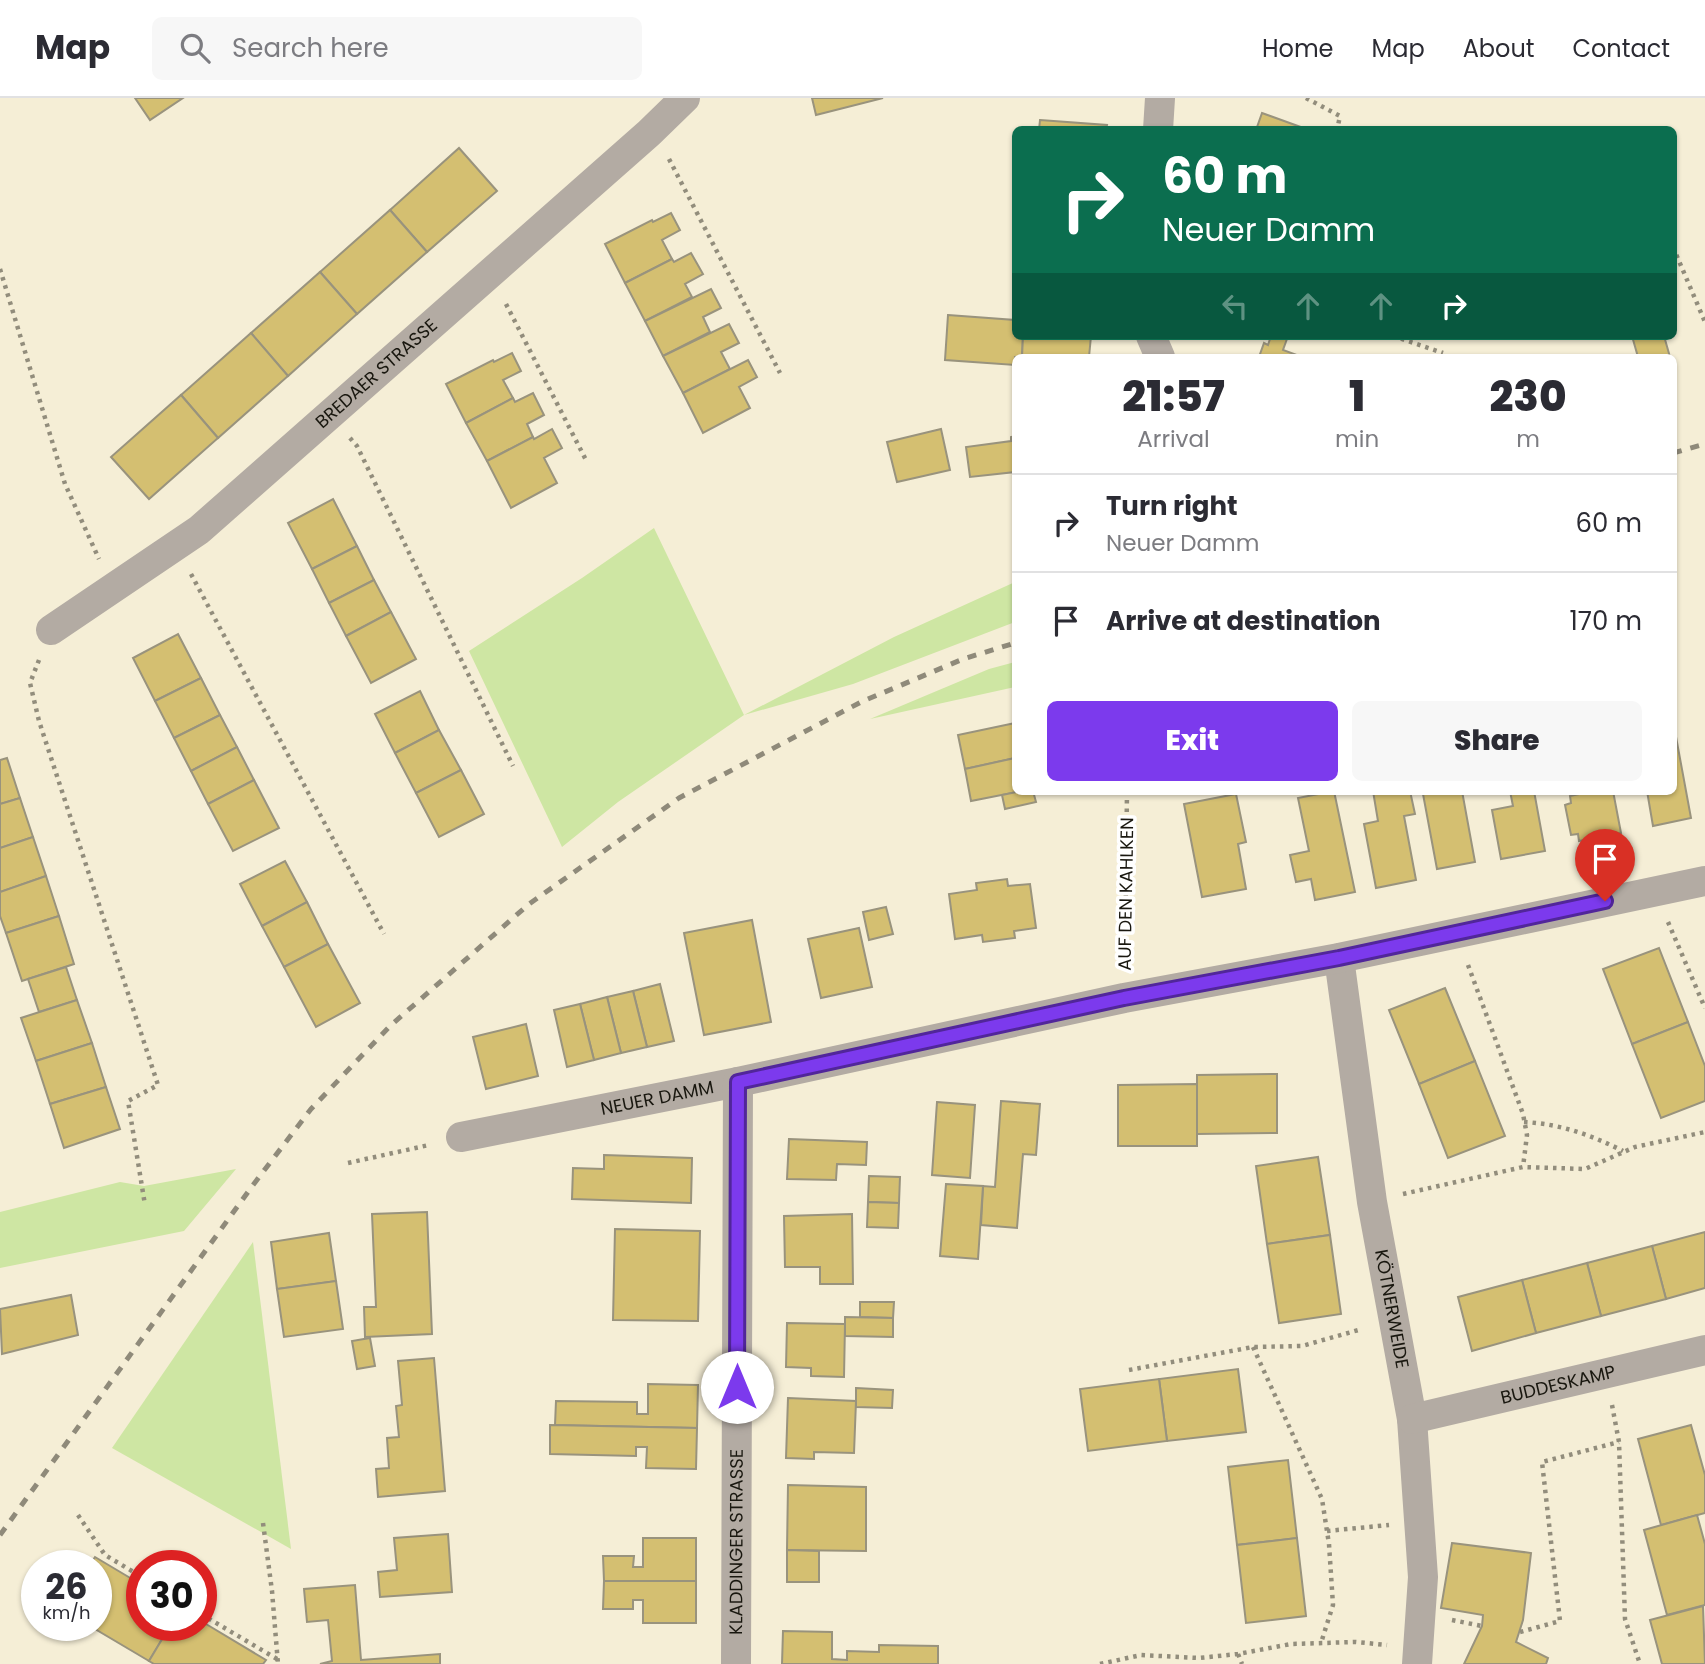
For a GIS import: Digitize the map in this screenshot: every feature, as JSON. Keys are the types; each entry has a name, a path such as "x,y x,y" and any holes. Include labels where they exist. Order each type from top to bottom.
{"street":[{"name":"BREDAER STRASSE","path":"51,630 199,530 649,133 685,98"},
{"path":"1158,126 1160,98"},
{"name":"NEUER DAMM","path":"461,1137 738,1082 1124,998 1339,958 1705,881"},
{"name":"KÖTNERWEIDE","path":"1339,958 1372,1202 1412,1419 1423,1577 1417,1656"},
{"name":"KLADDINGER STRASSE","path":"736,1664 738,1082"},
{"name":"BUDDESKAMP","path":"1412,1419 1705,1350"}],"path":[{"path":"1306,98 1340,116 1337,126"},
{"path":"649,133 672,163 780,373"},
{"path":"1677,256 1705,323"},
{"path":"0,269 65,484 112,589"},
{"path":"486,277 508,307 587,462"},
{"path":"1405,340 1443,353"},
{"path":"331,413 357,446 513,766"},
{"path":"174,547 200,588 384,934"},
{"path":"51,630 30,683 39,721 158,1085 128,1101 145,1205"},
{"name":"AUF DEN KAHLKEN","path":"1124,998 1127,795"},
{"path":"1654,891 1705,1008"},
{"path":"1456,933 1524,1122 1527,1135 1523,1167"},
{"path":"1524,1122 1551,1124 1592,1136 1624,1152"},
{"path":"1372,1202 1523,1167 1585,1169 1635,1147 1705,1132"},
{"path":"348,1163 461,1137"},
{"path":"1129,1370 1253,1347 1302,1346 1394,1320"},
{"path":"1253,1347 1322,1499 1333,1605 1321,1643"},
{"path":"1605,1373 1619,1442 1625,1619 1640,1664"},
{"path":"1520,1632 1560,1621 1542,1462 1619,1442"},
{"path":"78,1515 105,1555 126,1567"},
{"path":"263,1523 278,1662"},
{"path":"1327,1531 1419,1523"},
{"path":"217,1624 278,1662"},
{"path":"1100,1664 1141,1656 1199,1658 1291,1644 1356,1642 1417,1656"},
{"path":"1238,1654 1242,1664"}],"green space":[{"path":"654,528 744,715 618,802 562,847 469,651"},
{"path":"1012,583 1012,623 853,684 744,715 894,637"},
{"path":"1012,663 1012,688 870,719 989,669"},
{"path":"236,1169 184,1231 0,1268 0,1212 120,1182 144,1186"},
{"path":"253,1242 291,1549 112,1448"}],"building":[{"path":"135,98 183,98 150,120"},
{"path":"812,98 883,98 816,115"},
{"path":"1262,113 1298,126 1257,126"},
{"path":"1040,120 1107,125 1107,126 1039,126"},
{"path":"459,148 497,191 427,252 390,210"},
{"path":"390,210 427,252 357,314 320,272"},
{"path":"671,213 680,230 662,240 672,259 625,283 605,244"},
{"path":"691,253 703,274 685,284 692,297 645,321 625,283 672,259 674,262"},
{"path":"320,272 357,314 288,376 251,333"},
{"path":"711,289 721,308 703,317 710,332 663,356 645,321"},
{"path":"948,315 1012,320 1012,340 1023,340 1022,354 1012,354 1012,365 945,360"},
{"path":"729,324 739,343 721,352 730,369 683,393 663,356"},
{"path":"251,333 288,376 218,438 181,395"},
{"path":"1023,340 1091,340 1089,354 1022,354"},
{"path":"1270,340 1287,340 1283,350 1294,354 1260,354 1264,343 1268,345"},
{"path":"1633,340 1665,340 1669,354 1637,354"},
{"path":"512,353 521,371 503,380 513,398 466,423 446,384"},
{"path":"748,360 757,377 739,387 750,408 703,433 683,393"},
{"path":"533,393 544,415 527,424 533,437 487,461 466,423 513,398 515,402"},
{"path":"181,395 218,438 149,499 111,457"},
{"path":"552,429 562,448 544,458 557,483 511,508 487,461"},
{"path":"941,429 950,470 897,482 887,442"},
{"path":"1011,437 1012,472 970,477 966,447 1011,441"},
{"path":"333,499 357,546 312,569 288,523"},
{"path":"357,546 374,580 329,603 312,569"},
{"path":"374,580 391,612 346,636 329,603"},
{"path":"391,612 416,659 371,683 346,636"},
{"path":"178,634 201,678 155,701 133,658"},
{"path":"201,678 220,715 174,738 155,701"},
{"path":"420,691 439,730 395,753 375,714"},
{"path":"220,715 237,747 191,771 174,738"},
{"path":"1012,724 1012,759 965,769 958,735"},
{"path":"439,730 461,770 416,793 395,753"},
{"path":"1677,742 1691,818 1653,826 1648,795 1677,795"},
{"path":"237,747 254,780 208,804 191,771"},
{"path":"7,758 20,798 0,804 0,760"},
{"path":"1012,759 1012,793 971,801 965,769"},
{"path":"461,770 484,814 439,837 416,793"},
{"path":"254,780 279,828 233,851 208,804"},
{"path":"1002,795 1034,795 1036,802 1005,809"},
{"path":"1236,795 1246,842 1238,844 1246,889 1202,897 1184,804"},
{"path":"1335,795 1355,892 1315,900 1311,879 1296,882 1290,855 1309,851 1298,798"},
{"path":"1374,795 1411,795 1415,814 1404,816 1416,880 1376,888 1364,824 1378,821"},
{"path":"1423,795 1463,795 1475,862 1437,869"},
{"path":"1511,795 1535,795 1545,851 1501,859 1492,810 1513,806"},
{"path":"1614,795 1621,833 1579,841 1578,834 1571,835 1565,805 1571,803 1570,796"},
{"path":"20,798 33,837 0,848 0,804"},
{"path":"33,837 46,876 0,892 0,848"},
{"path":"285,861 307,902 262,926 240,884"},
{"path":"46,876 59,916 6,933 0,916 0,892"},
{"path":"1007,879 1008,886 1030,884 1036,928 1014,931 1015,938 983,942 982,935 955,939 949,894 977,890 976,883"},
{"path":"307,902 328,944 284,967 262,926"},
{"path":"886,907 893,934 869,940 863,912"},
{"path":"59,916 74,964 22,981 6,933"},
{"path":"752,920 771,1022 704,1035 684,933"},
{"path":"859,928 872,987 821,998 808,939"},
{"path":"328,944 360,1003 316,1027 284,967"},
{"path":"1659,948 1688,1022 1632,1044 1603,969"},
{"path":"66,967 77,1000 39,1012 28,979"},
{"path":"660,984 674,1041 647,1047 633,991"},
{"path":"1445,988 1475,1061 1419,1084 1389,1010"},
{"path":"633,991 647,1047 621,1053 607,997"},
{"path":"607,997 621,1053 594,1060 580,1004"},
{"path":"77,1000 92,1043 36,1061 21,1018"},
{"path":"580,1004 594,1060 567,1067 554,1010"},
{"path":"1688,1022 1705,1066 1705,1101 1661,1118 1632,1044"},
{"path":"526,1024 538,1076 486,1089 473,1037"},
{"path":"92,1043 106,1087 50,1104 36,1061"},
{"path":"1475,1061 1505,1136 1448,1158 1419,1084"},
{"path":"1277,1074 1277,1133 1197,1134 1197,1075"},
{"path":"1197,1084 1197,1146 1118,1146 1118,1085"},
{"path":"106,1087 120,1129 64,1148 50,1104"},
{"path":"1001,1101 1040,1104 1036,1155 1023,1154 1017,1228 981,1225 983,1186 995,1187"},
{"path":"937,1102 975,1105 970,1178 932,1175"},
{"path":"789,1139 867,1142 866,1165 837,1164 836,1180 787,1179"},
{"path":"604,1155 692,1158 691,1203 572,1199 573,1168 604,1169"},
{"path":"1318,1157 1330,1235 1267,1244 1256,1166"},
{"path":"869,1176 900,1177 899,1203 868,1202"},
{"path":"946,1184 983,1186 978,1259 940,1256"},
{"path":"868,1202 899,1203 898,1228 867,1227"},
{"path":"427,1212 432,1334 365,1337 364,1307 376,1307 372,1214"},
{"path":"852,1214 853,1284 820,1284 820,1267 785,1267 784,1216"},
{"path":"615,1229 700,1231 698,1321 613,1320"},
{"path":"1705,1232 1705,1288 1666,1299 1652,1246"},
{"path":"329,1233 336,1281 277,1289 271,1242"},
{"path":"1330,1235 1341,1314 1279,1323 1267,1244"},
{"path":"1652,1246 1666,1299 1601,1316 1587,1263"},
{"path":"1587,1263 1601,1316 1536,1333 1522,1280"},
{"path":"1522,1280 1536,1333 1472,1351 1458,1297"},
{"path":"336,1281 343,1329 284,1337 277,1289"},
{"path":"71,1295 78,1335 2,1354 0,1309"},
{"path":"860,1302 894,1302 893,1318 860,1317"},
{"path":"845,1317 893,1318 893,1337 845,1336"},
{"path":"787,1323 845,1324 844,1377 811,1376 811,1368 786,1367"},
{"path":"370,1338 375,1366 357,1369 352,1341"},
{"path":"434,1358 445,1491 378,1497 376,1469 389,1468 387,1438 399,1437 396,1406 402,1405 398,1361"},
{"path":"1238,1369 1246,1432 1167,1441 1159,1379"},
{"path":"1159,1379 1167,1441 1088,1451 1080,1389"},
{"path":"648,1384 698,1385 697,1428 555,1425 556,1401 637,1402 637,1414 648,1414"},
{"path":"856,1388 893,1390 892,1408 856,1407"},
{"path":"788,1398 856,1401 854,1453 814,1452 814,1459 786,1458"},
{"path":"550,1425 697,1428 696,1469 646,1468 647,1447 636,1447 636,1456 550,1454"},
{"path":"1691,1425 1705,1475 1705,1513 1661,1525 1638,1439"},
{"path":"1288,1460 1297,1538 1237,1545 1228,1467"},
{"path":"788,1485 866,1487 866,1551 787,1550"},
{"path":"1697,1515 1705,1544 1705,1605 1667,1615 1644,1530"},
{"path":"448,1534 452,1592 380,1597 378,1572 397,1570 394,1538"},
{"path":"643,1538 696,1538 696,1581 604,1581 603,1556 634,1556 633,1567 643,1567"},
{"path":"1297,1538 1306,1616 1246,1623 1237,1545"},
{"path":"1452,1543 1531,1553 1523,1620 1516,1642 1548,1658 1546,1664 1464,1664 1482,1626 1483,1615 1441,1608"},
{"path":"787,1550 819,1551 819,1582 787,1582"},
{"path":"112,1567 126,1575 126,1641 161,1641 149,1661 112,1639"},
{"path":"604,1581 696,1581 696,1623 643,1623 643,1600 633,1600 633,1609 603,1609"},
{"path":"355,1585 361,1660 440,1654 440,1664 320,1664 332,1661 328,1620 307,1622 304,1589"},
{"path":"1703,1606 1705,1664 1662,1664 1650,1620"},
{"path":"217,1631 266,1660 263,1664 154,1664 149,1661 161,1641 217,1641"},
{"path":"783,1631 832,1632 832,1659 847,1660 847,1651 879,1652 879,1645 938,1646 938,1664 782,1664"}],"railway":[{"path":"1677,452 1705,444"},
{"path":"0,1535 311,1109 390,1026 529,904 679,798 861,702 963,659 1012,644"}],"route":[{"path":"737,1387 738,1082 1124,998 1339,958 1605,901"}]}
